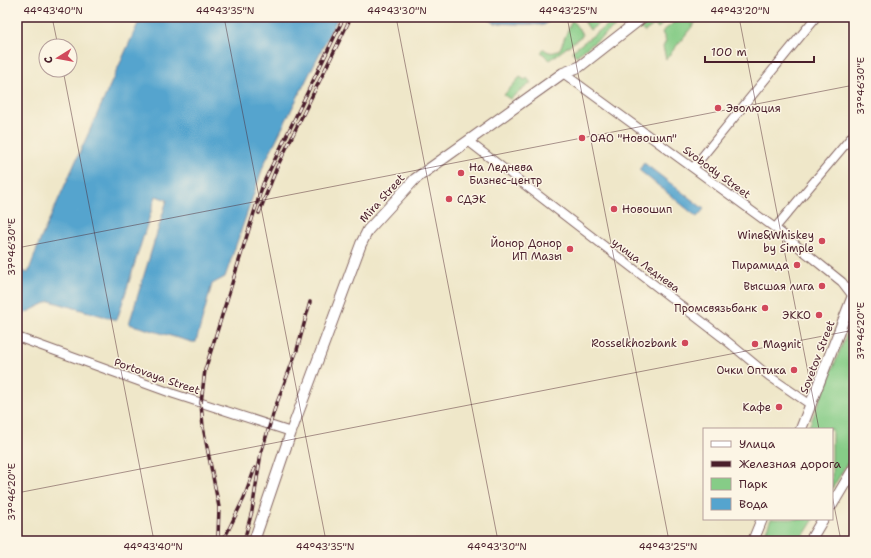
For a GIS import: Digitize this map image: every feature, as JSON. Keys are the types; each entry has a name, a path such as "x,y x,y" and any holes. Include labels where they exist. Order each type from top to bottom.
{"street":[{"name":"Mira Street","path":"254,541 291,432 358,251 368,230 415,179 563,73 579,67 643,17"},
{"path":"693,168 816,17"},
{"name":"Svobody Street","path":"563,73 775,228 842,282 854,295"},
{"path":"775,228 854,134"},
{"name":"улица Леднева","path":"468,141 722,337 769,376 811,405"},
{"name":"Sovetov Street","path":"801,428 854,295"},
{"name":"Portovaya Street","path":"17,337 133,380 291,432"},
{"path":"833,503 854,468"},
{"path":"753,541 762,520"},
{"path":"810,541 822,520"}],"green space":[{"path":"590,17 608,17 590,30 584,21"},
{"path":"618,17 628,17 576,56 572,51"},
{"path":"657,17 670,17 658,28 654,25 644,32 640,28"},
{"path":"681,17 699,18 666,59 663,47 666,41 662,32"},
{"path":"572,20 583,35 550,60 541,52 544,49 548,52 552,52 560,49"},
{"path":"520,77 525,80 527,78 531,83 510,99 504,95"},
{"path":"851,323 854,325 854,452 833,487 833,428 808,428"},
{"path":"771,520 813,520 800,541 762,541"}],"water":[{"path":"141,17 338,17 264,164 225,277 212,284 196,342 129,324 167,200 156,196 117,320 50,301 17,317 17,269 28,273 41,238"},
{"path":"486,17 555,17 544,25 493,23"},
{"path":"644,163 704,209 697,217 639,170"}],"railway":[{"path":"218,537 219,507 203,427 201,403 205,370 263,184 344,17"},
{"path":"259,213 277,167 351,17"},
{"path":"244,541 252,511 261,453 275,408 297,350 310,302"},
{"path":"224,539 244,498 255,468"}],"place":[{"name":"Эволюция","path":"718,108"},
{"name":"ОАО \"Новошип\"","path":"582,138"},
{"name":"На Леднева Бизнес-центр","path":"461,173"},
{"name":"СДЭК","path":"449,199"},
{"name":"Новошип","path":"614,209"},
{"name":"Wine&Whiskey by Simple","path":"822,241"},
{"name":"Йонор Донор ИП Мазы","path":"570,249"},
{"name":"Пирамида","path":"797,265"},
{"name":"Высшая лига","path":"822,286"},
{"name":"Промсвязьбанк","path":"765,308"},
{"name":"ЭККО","path":"819,315"},
{"name":"Rosselkhozbank","path":"685,343"},
{"name":"Magnit","path":"755,344"},
{"name":"Очки Оптика","path":"794,370"},
{"name":"Кафе","path":"779,407"}]}
